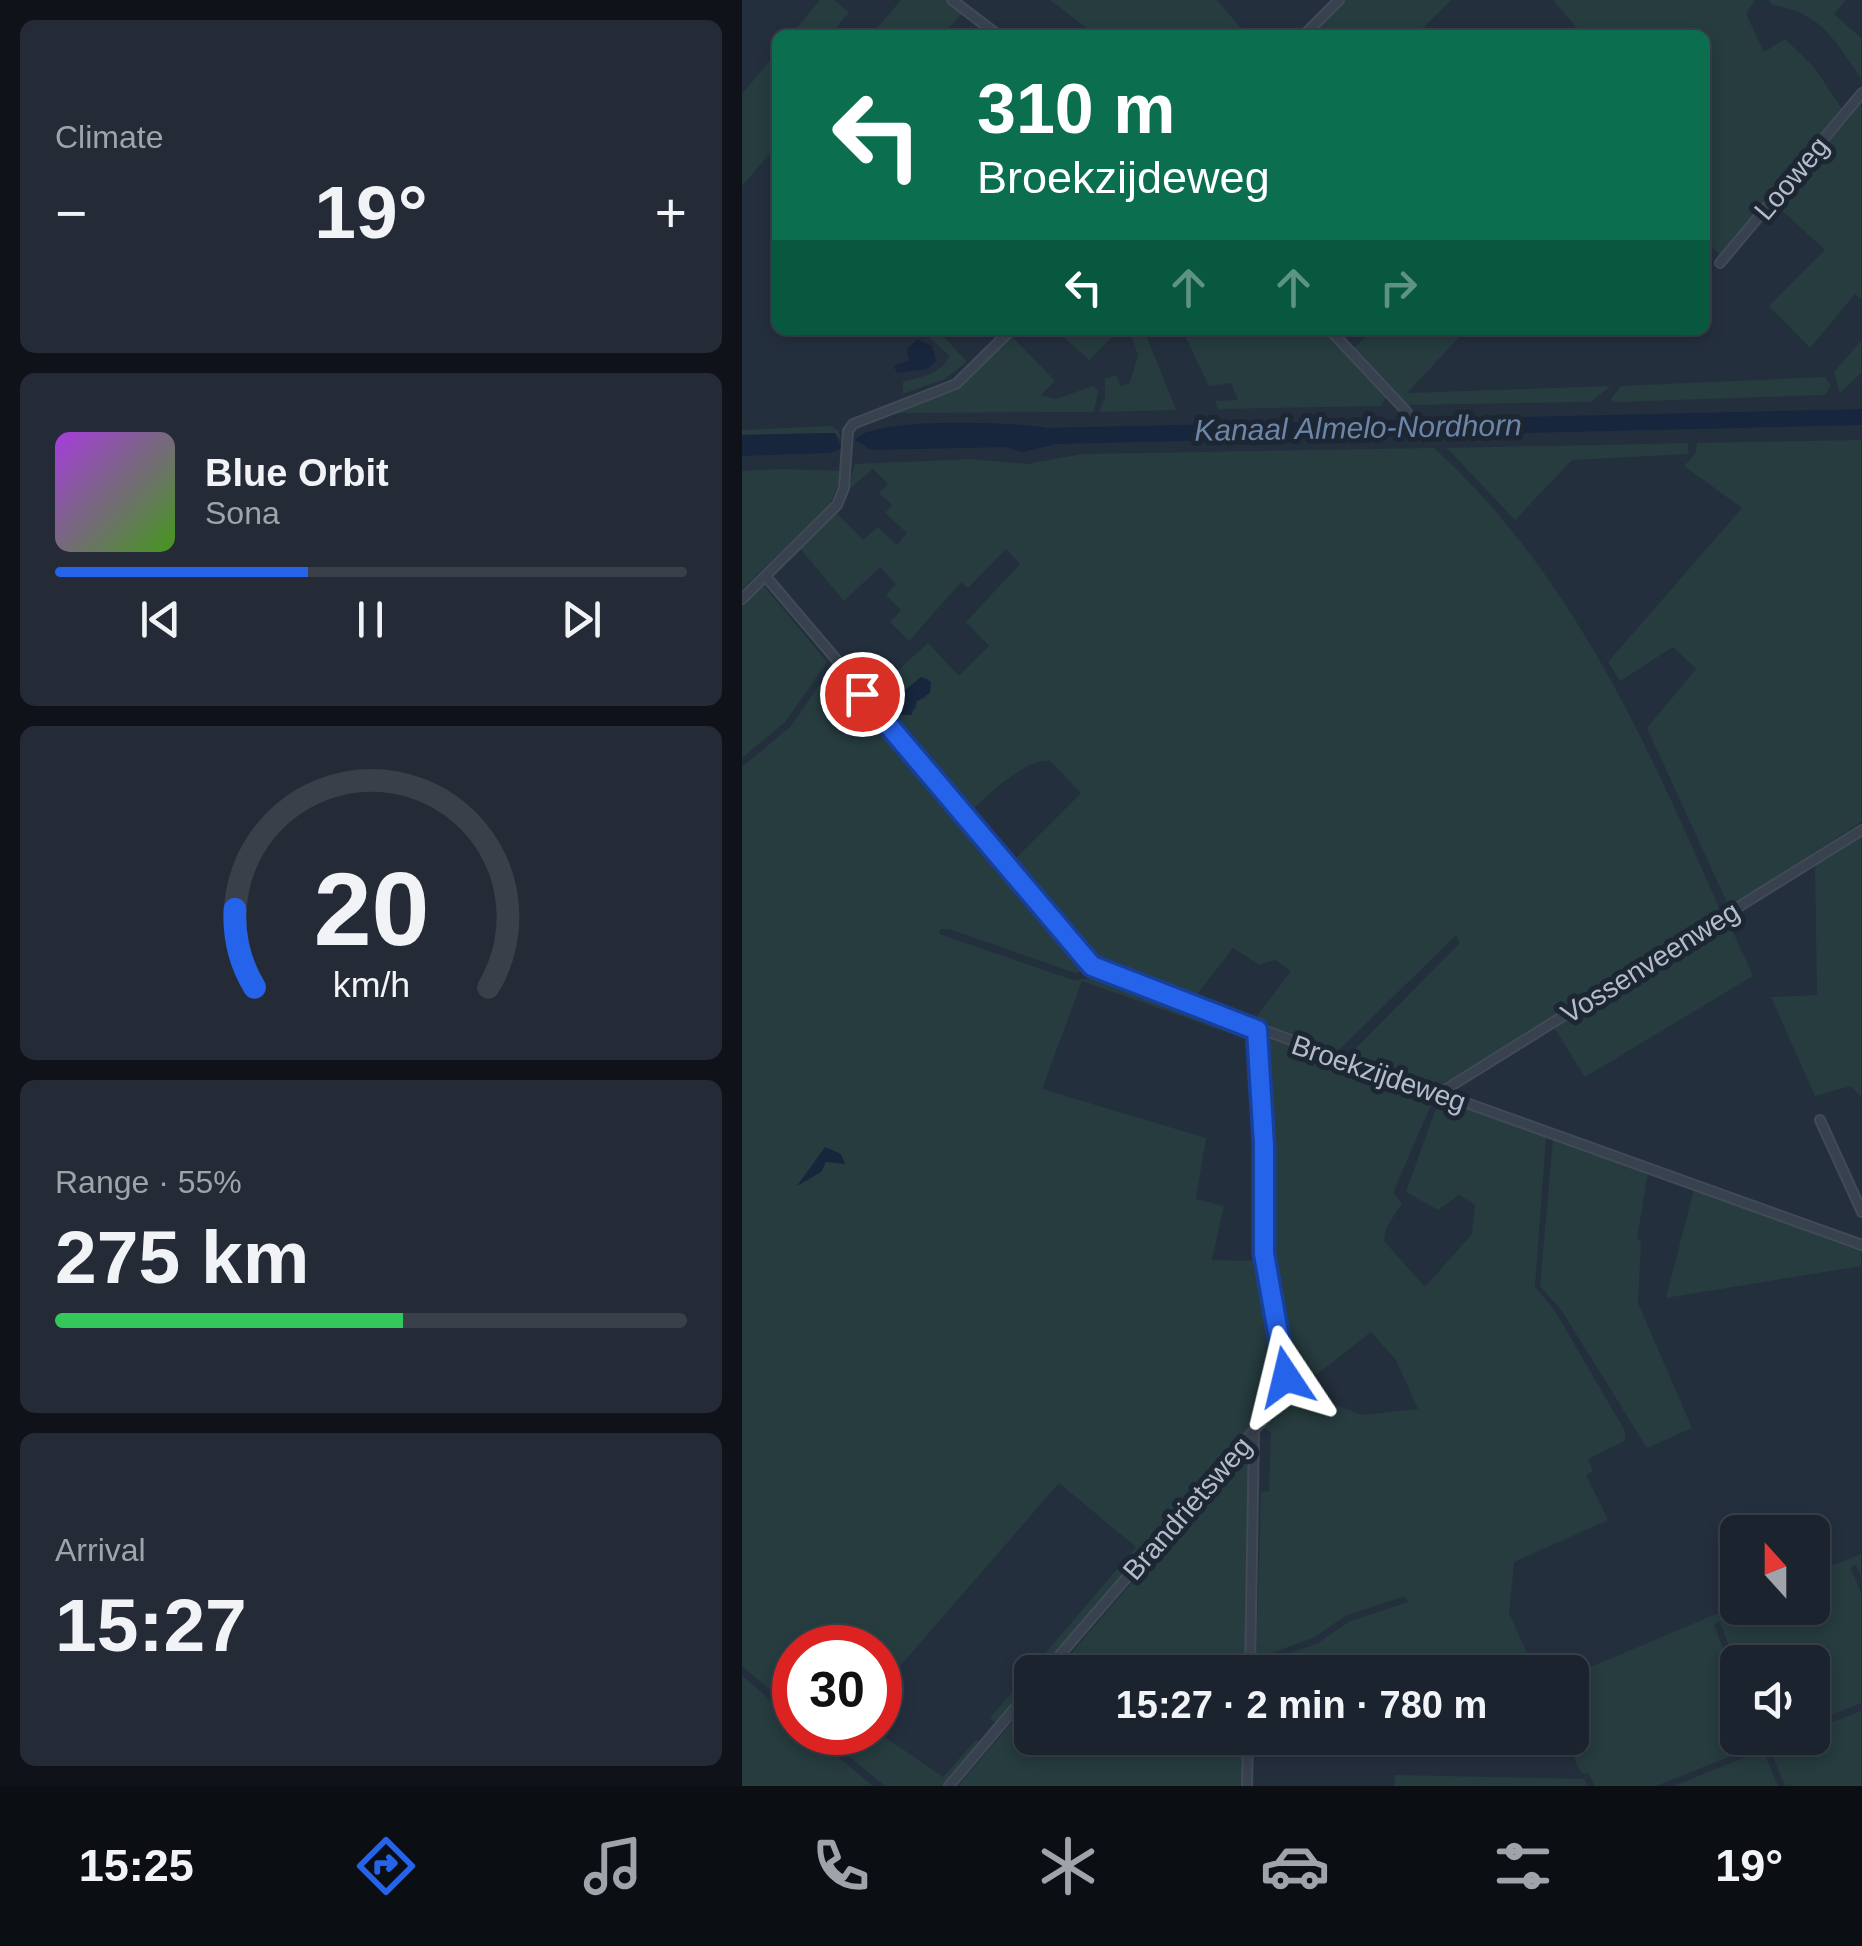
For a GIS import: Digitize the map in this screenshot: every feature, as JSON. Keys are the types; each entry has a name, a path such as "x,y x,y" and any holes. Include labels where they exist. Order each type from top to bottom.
{"street":[{"path":"952,0 991,30"},
{"path":"1309,30 1339,0"},
{"name":"Looweg","path":"1720,264 1862,93"},
{"path":"742,599 837,505 844,488 848,431 853,424 956,384 1006,335"},
{"path":"1335,335 1407,412"},
{"name":"Broekzijdeweg","path":"767,578 1092,966 1257,1030 1862,1245"},
{"name":"Vossenveenweg","path":"1438,1094 1862,830"},
{"name":"Brandrietsweg","path":"1060,1655 1283,1397 1286,1377 1264,1254 1264,1145 1257,1030"},
{"path":"1820,1120 1862,1212"},
{"path":"1250,1655 1254,1431"},
{"path":"949,1786 1014,1709"},
{"path":"1247,1786 1248,1755"}],"green space":[{"path":"820,0 834,0 849,12 834,30 795,30"},
{"path":"901,0 946,0 963,13 947,30 875,30"},
{"path":"1050,0 1217,0 1243,30 1089,30"},
{"path":"1338,0 1451,0 1421,30 1309,30"},
{"path":"1553,0 1755,0 1746,14 1764,52 1785,39 1814,67 1842,109 1720,255 1710,244 1710,30 1579,30"},
{"path":"1768,0 1846,0 1834,14 1861,38 1861,78 1815,21"},
{"path":"772,58 772,151 742,186 742,94"},
{"path":"1861,97 1861,299 1855,294 1810,348 1769,306 1825,250 1774,203"},
{"path":"927,335 943,335 967,362 943,380 903,394 903,382 936,371 949,356"},
{"path":"1011,335 1055,381 1041,395 1056,399 1093,386 1098,391 1094,412 883,413 957,386"},
{"path":"1062,335 1114,335 1089,360"},
{"path":"1131,335 1146,335 1176,410 1099,412 1105,397 1105,379 1116,375 1121,386 1130,383 1138,355"},
{"path":"1184,335 1332,335 1388,394 1381,406 1218,409 1215,401 1238,400 1231,383 1209,386"},
{"path":"1368,335 1461,335 1407,393 1611,386 1590,402 1407,405 1354,348"},
{"path":"1861,341 1861,373 1840,393 1834,372"},
{"path":"1825,377 1831,386 1825,395 1614,402 1611,399 1621,386"},
{"path":"830,426 838,430 841,440 834,433 742,435 742,430"},
{"path":"1861,440 1861,822 1730,909 1647,728 1696,669 1673,647 1620,681 1608,662 1742,508 1684,466 1696,453 1697,443"},
{"path":"1688,443 1688,454 1572,460 1515,520 1447,448"},
{"path":"1434,448 1483,497 1566,606 1635,727 1722,915 1437,1087 1350,1054 1460,943 1456,935 1337,1052 1252,1023 1291,971 1275,960 1259,965 1233,948 1191,1002 1108,973 1082,953 1009,865 1081,793 1050,761 1040,762 1006,780 967,815 869,697 928,643 959,676 989,646 966,622 1020,564 1006,549 968,588 961,582 909,641 890,622 901,610 886,595 896,584 880,567 844,601 799,547 834,510 863,540 878,527 897,545 907,533 885,513 892,505 879,493 888,484 873,469 847,491 855,464 972,459 1027,464 1082,454","holes":["921,677 929,679 926,698 917,701 916,709 895,703"]},
{"path":"742,471 844,471 829,506 742,589"},
{"path":"764,586 827,662 785,722 742,758 742,603"},
{"path":"832,667 1088,970 1075,973 949,929 940,929 939,934 1073,980 1095,978 1246,1031 1254,1042 1082,981 1042,1089 1206,1138 1196,1199 1224,1206 1212,1260 1262,1261 1285,1386 1282,1395 1056,1655 1044,1655 1136,1547 1059,1483 902,1664 902,1625 772,1625 772,1691 742,1666 742,767 790,727"},
{"path":"1861,833 1861,1097 1851,1086 1815,1096 1771,997 1817,995 1815,862"},
{"path":"1726,917 1753,976 1585,1077 1552,1024"},
{"path":"1265,1037 1434,1098 1395,1188 1394,1194 1402,1203 1386,1228 1384,1241 1425,1287 1472,1234 1475,1205 1459,1195 1438,1210 1406,1192 1439,1100 1442,1097 1546,1136 1535,1287 1555,1311 1625,1431 1625,1441 1588,1459 1593,1471 1586,1475 1608,1520 1514,1562 1509,1614 1528,1655 1285,1655 1318,1643 1348,1622 1408,1602 1405,1596 1345,1616 1315,1637 1267,1655 1256,1655 1261,1492 1269,1491 1271,1433 1264,1428 1289,1397 1291,1387 1362,1415 1418,1409 1396,1360 1371,1332 1306,1383 1291,1379 1269,1261 1270,1183 1261,1045"},
{"path":"1553,1139 1648,1173 1637,1238 1641,1243 1638,1303 1692,1428 1647,1448 1562,1311 1540,1286"},
{"path":"1694,1189 1861,1249 1861,1266 1666,1298"},
{"path":"1252,1443 1247,1655 1070,1655"},
{"path":"1861,1554 1861,1576 1856,1565 1850,1567 1861,1592 1861,1703 1830,1716 1830,1645 1729,1645 1721,1625 1830,1625 1830,1567"},
{"path":"1720,1612 1720,1623 1714,1625 1722,1645 1720,1755 1734,1755 1656,1786 1595,1786 1589,1774 1581,1773 1573,1755 1589,1755 1589,1668"},
{"path":"742,1676 772,1701 772,1755 836,1755 873,1786 742,1786"},
{"path":"1014,1690 1014,1704 997,1724 990,1718"},
{"path":"1861,1711 1861,1786 1785,1786 1772,1755 1830,1755 1830,1723"},
{"path":"1014,1720 1014,1755 1245,1755 1244,1786 958,1786"},
{"path":"976,1740 980,1743 944,1786 885,1786 848,1755 902,1755 902,1749 943,1777"},
{"path":"1751,1755 1765,1755 1778,1786 1674,1786"},
{"path":"1395,1775 1584,1779 1588,1786 1394,1786"}],"water":[{"path":"917,339 932,346 936,361 927,369 897,373 894,366 909,360 907,349"},
{"name":"Kanaal Almelo-Nordhorn","path":"1862,409 1861,425 1057,444 1022,452 1006,447 871,450 855,440 866,432 887,427 946,423 1047,428"},
{"path":"835,433 842,448 830,453 742,456 742,435"},
{"path":"921,677 931,682 930,693 917,701 911,715 899,715 894,707 899,695"},
{"path":"825,1147 841,1154 845,1164 826,1162 821,1172 797,1186"}],"route":[{"path":"862,694 1092,966 1257,1030 1264,1145 1264,1254 1286,1377"}]}
